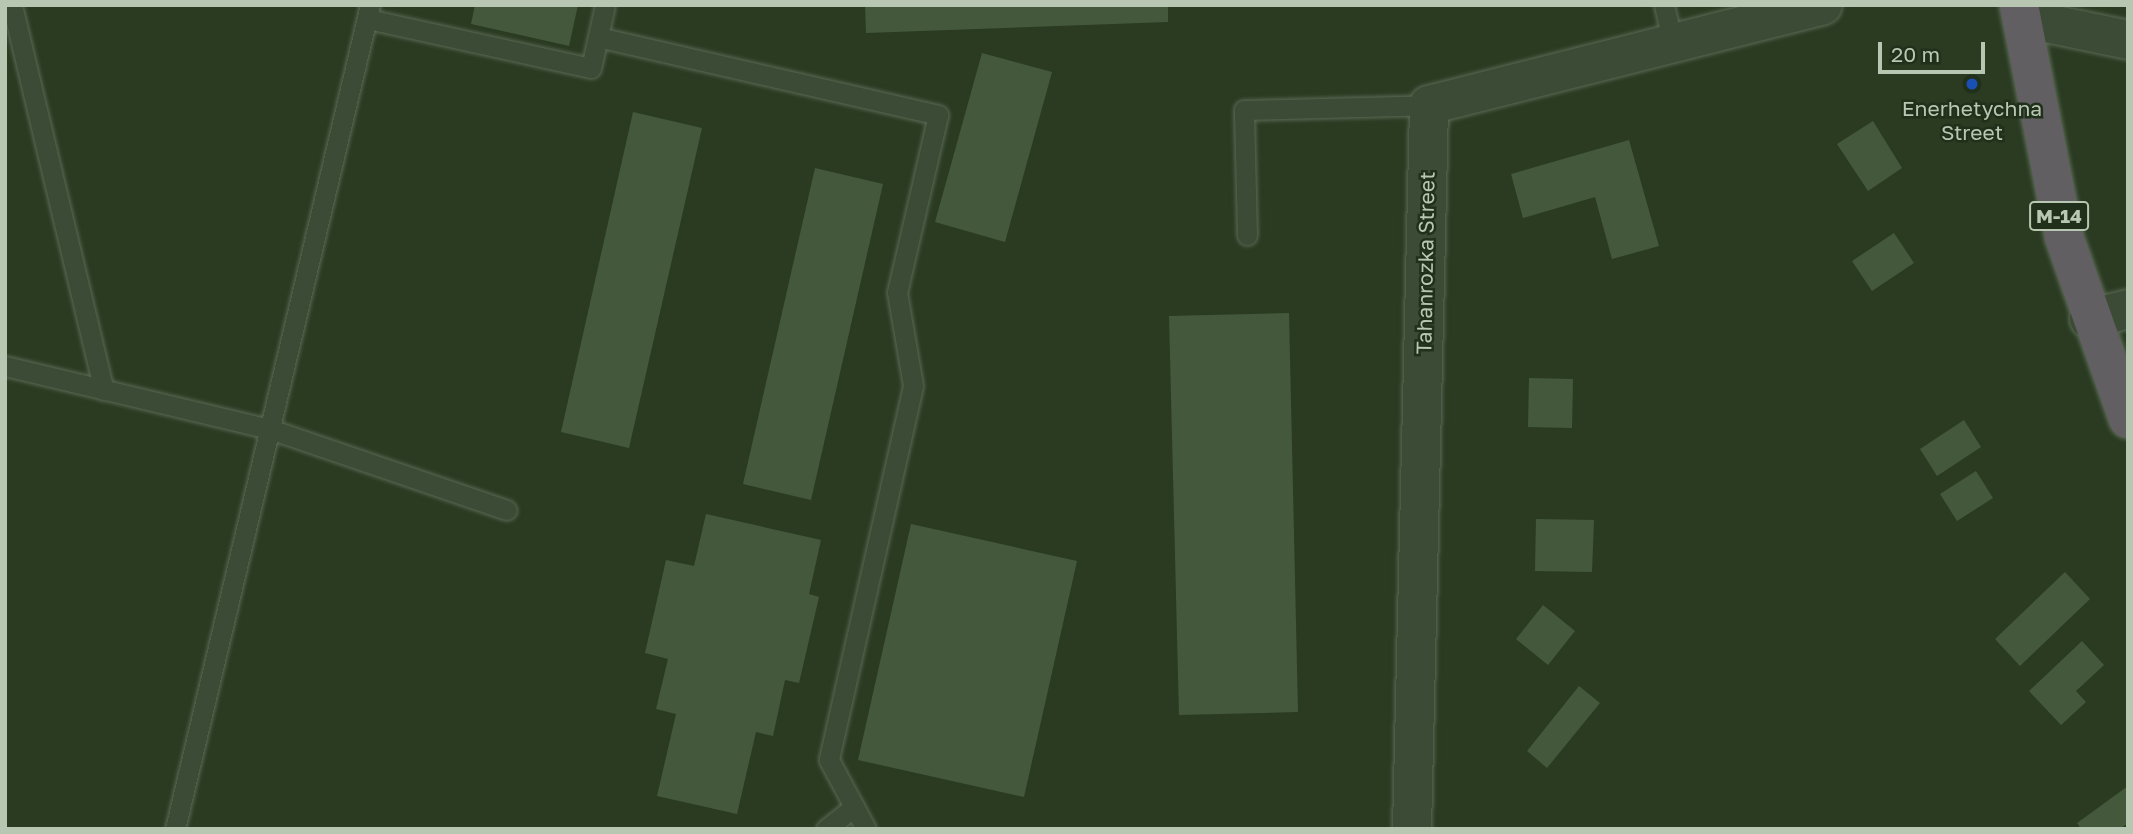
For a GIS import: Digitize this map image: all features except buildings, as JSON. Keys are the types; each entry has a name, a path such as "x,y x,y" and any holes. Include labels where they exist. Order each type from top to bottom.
{"highway":[{"name":"М-14","path":"2020,11 2049,177 2089,319 2128,419"}],"street":[{"path":"1429,105 1823,5"},
{"path":"2020,11 2128,40"},
{"name":"Tahanrozka Street","path":"1412,829 1429,105"},
{"path":"2089,319 2128,309"}],"lane":[{"path":"12,5 104,390"},
{"path":"175,829 369,12 591,68 605,5"},
{"path":"1664,5 1673,43"},
{"path":"598,37 938,115 897,292 913,386 829,760 866,829"},
{"path":"1247,235 1244,110 1429,105"},
{"path":"5,366 270,429 506,510"},
{"path":"826,829 854,807"}],"place":[{"name":"Enerhetychna Street","path":"1972,84"}]}
